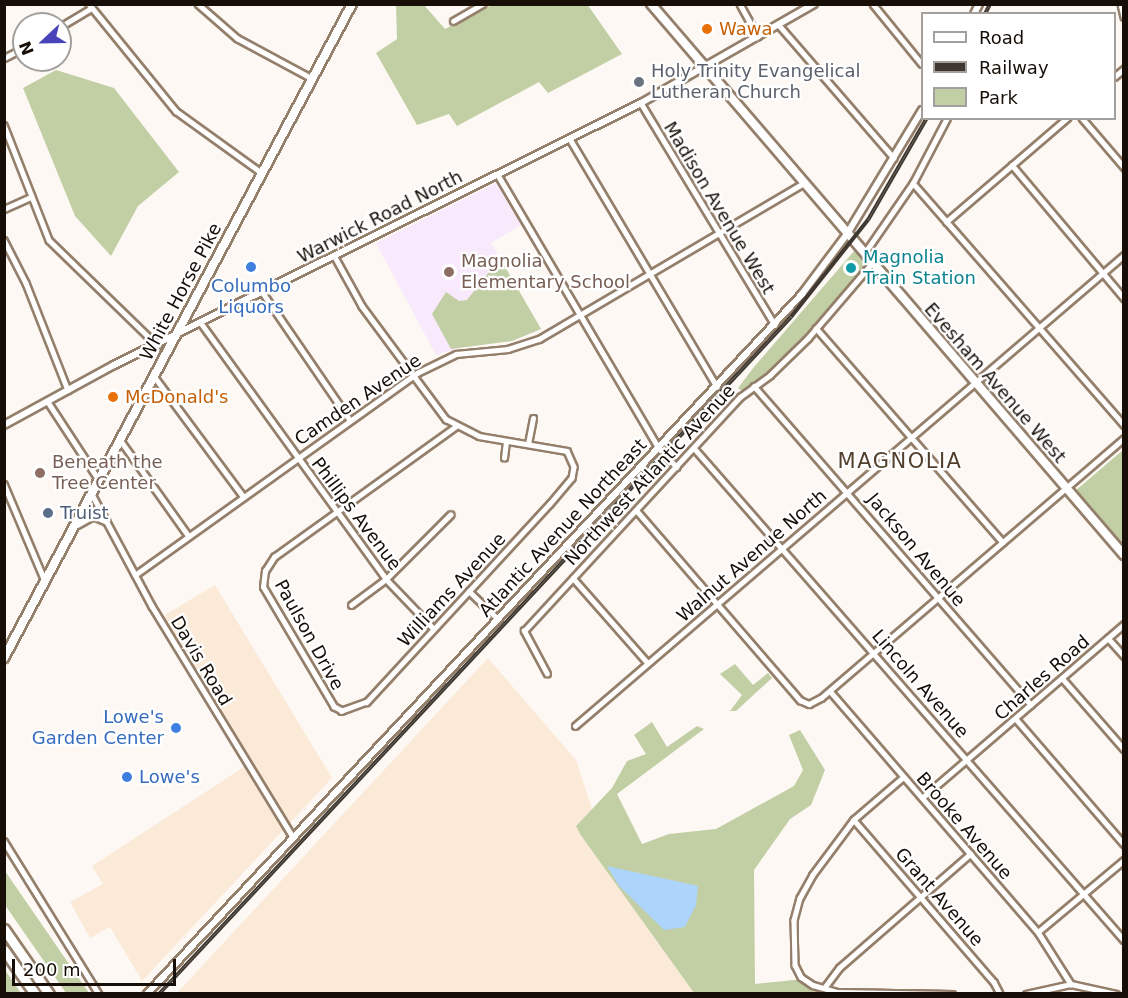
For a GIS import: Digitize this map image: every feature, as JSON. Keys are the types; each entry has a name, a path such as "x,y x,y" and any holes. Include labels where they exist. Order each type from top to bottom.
{"highway":[{"name":"White Horse Pike","path":"4,658 93,496 154,376 352,4"},
{"path":"4,929 49,993"},
{"path":"4,950 35,993"}],"main road":[{"name":"Evesham Avenue West","path":"651,4 1124,555"}],"street":[{"path":"198,4 237,38 313,79"},
{"path":"453,21 482,4"},
{"path":"740,4 758,36"},
{"name":"Warwick Road North","path":"4,425 68,390 641,103 814,4"},
{"path":"873,4 921,63"},
{"path":"1121,4 1124,17"},
{"path":"72,19 90,6 176,111 262,173"},
{"path":"778,24 895,159"},
{"name":"Madison Avenue West","path":"641,103 775,325"},
{"name":"Atlantic Avenue Northeast","path":"147,993 775,325 847,234 895,159 921,112"},
{"path":"864,254 913,183 946,120"},
{"path":"946,222 1065,120"},
{"path":"1084,120 1124,167"},
{"path":"5,128 49,240 158,345"},
{"path":"570,139 717,387"},
{"path":"1012,165 1124,298"},
{"path":"498,175 660,448 677,467"},
{"name":"Camden Avenue","path":"135,575 412,377 456,354 523,346 804,183"},
{"path":"913,183 1124,425"},
{"path":"4,209 31,197"},
{"path":"4,240 26,283 68,390"},
{"name":"Walnut Avenue North","path":"575,726 1124,255"},
{"path":"335,257 362,306 412,377 455,427 506,442 528,444 532,418"},
{"name":"Northwest Atlantic Avenue","path":"547,674 524,631 694,448 754,386 816,328 872,263"},
{"path":"263,293 350,420"},
{"name":"Phillips Avenue","path":"201,323 386,579 433,628"},
{"path":"816,328 1003,542"},
{"path":"154,376 243,496"},
{"name":"Jackson Avenue","path":"754,386 848,491 1031,705"},
{"path":"48,402 99,481"},
{"path":"338,514 455,427"},
{"path":"637,511 806,703 830,691 1124,438"},
{"path":"121,441 188,536"},
{"path":"504,458 506,442"},
{"name":"Williams Avenue","path":"340,710 367,702 550,504 573,473 567,451 528,444"},
{"name":"Lincoln Avenue","path":"694,448 1124,940"},
{"path":"87,464 102,464 112,457"},
{"path":"4,484 45,582"},
{"name":"Davis Road","path":"93,496 135,575 293,837"},
{"name":"Paulson Drive","path":"338,514 274,557 266,568 263,586 323,692 340,710"},
{"path":"351,605 386,579 450,515"},
{"path":"77,525 93,516 107,522"},
{"path":"573,578 648,663"},
{"path":"469,591 498,619"},
{"name":"Charles Road","path":"922,798 1124,624"},
{"path":"1108,638 1124,656"},
{"path":"1062,678 1124,749"},
{"name":"Brooke Avenue","path":"830,691 1038,932 1071,984"},
{"path":"1016,719 1124,844"},
{"path":"904,777 854,820 813,875 800,898 794,920 795,965 801,977 838,992 952,993"},
{"name":"Grant Avenue","path":"854,820 921,896 1000,993"},
{"path":"4,841 99,993"},
{"path":"824,988 839,968 970,854"},
{"path":"1038,932 1124,860"},
{"path":"1026,993 1071,984 1116,993"}],"shaded area":[{"name":"Magnolia Elementary School","path":"496,183 521,225 491,243 541,329 512,341 465,346 436,355 376,243"},
{"path":"215,585 332,778 142,981 110,927 90,938 70,902 103,884 92,866 247,765 160,618"},
{"path":"488,658 576,760 592,809 576,826 580,834 694,993 176,994"}],"green space":[{"path":"587,4 622,54 548,93 539,82 457,126 449,114 417,125 376,53 397,39 396,5 424,5 445,29 492,5"},
{"path":"52,72 62,72 114,88 179,172 138,206 111,256 75,216 23,88"},
{"path":"855,250 865,263 862,269 769,375 742,391 738,388 754,367"},
{"path":"500,258 541,329 512,341 451,349 432,314 446,292 459,301 467,300"},
{"path":"1123,450 1123,545 1075,491"},
{"path":"735,664 753,685 768,673 772,678 736,711 730,711 742,695 720,674"},
{"path":"652,722 667,747 697,726 704,729 617,794 642,844 669,834 716,829 794,786 803,770 789,735 800,730 825,770 811,805 790,819 754,870 755,984 804,979 833,993 694,993 580,834 576,826 612,788 627,761 646,754 634,735"},
{"path":"4,871 89,993 66,993 5,905"},
{"path":"5,970 21,993 5,993"}],"water":[{"path":"607,866 698,886 696,905 685,927 664,930 619,886"}],"railway":[{"path":"986,12 990,4"},
{"path":"159,994 791,317 868,220 926,120"}],"place":[{"name":"Wawa","path":"707,29"},
{"name":"Holy Trinity Evangelical Lutheran Church","path":"639,82"},
{"name":"Columbo Liquors","path":"251,267"},
{"name":"Magnolia Train Station","path":"851,268"},
{"name":"Magnolia Elementary School","path":"449,272"},
{"name":"McDonald's","path":"113,397"},
{"name":"Beneath the Tree Center","path":"40,473"},
{"name":"Truist","path":"48,513"},
{"name":"Lowe's Garden Center","path":"176,728"},
{"name":"Lowe's","path":"127,777"}],"district":[{"name":"MAGNOLIA","path":"900,461"}]}
